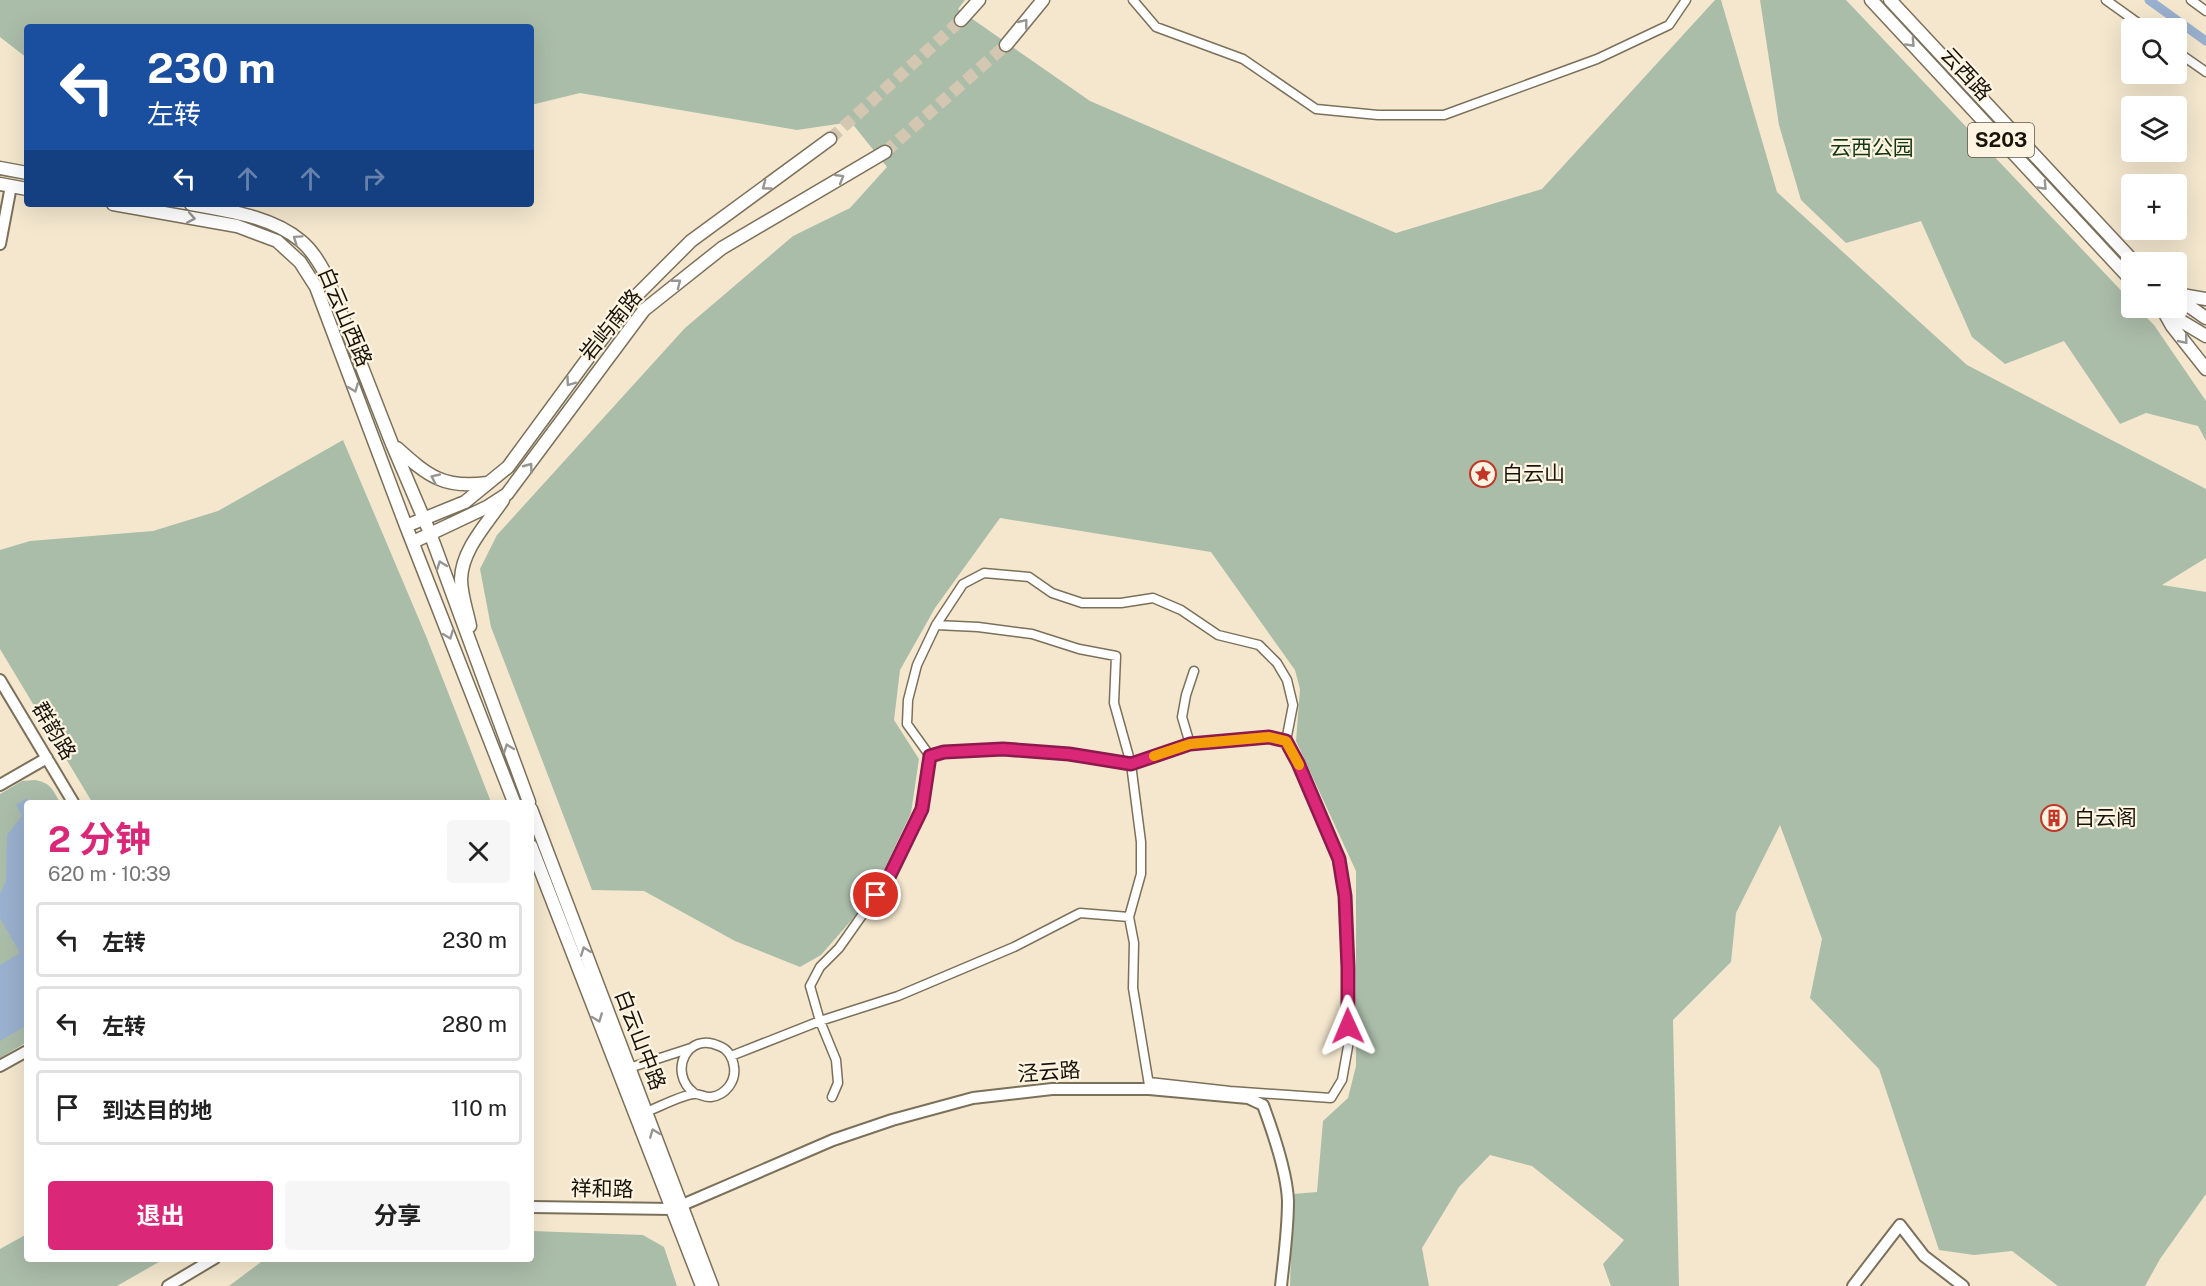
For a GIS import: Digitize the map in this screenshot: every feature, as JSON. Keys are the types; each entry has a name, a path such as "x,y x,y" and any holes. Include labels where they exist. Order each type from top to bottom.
{"main road":[{"path":"961,20 979,0"},
{"path":"1006,45 1043,0"},
{"name":"云西路","path":"1871,0 2121,269"},
{"name":"云西路","path":"1890,0 2125,252"},
{"name":"岩屿南路","path":"406,526 465,502 508,467 627,305 650,281 691,241 830,139"},
{"name":"岩屿南路","path":"413,542 487,507 507,494 644,310 722,248 885,153"},
{"path":"0,168 24,172"},
{"path":"6,185 24,188"},
{"name":"白云山西路","path":"130,207 237,226 278,241 300,262 316,287 413,542"},
{"name":"白云山西路","path":"207,207 244,214 274,225 301,240 314,254 336,298 392,444 430,533"},
{"path":"2187,296 2206,299"},
{"path":"2187,303 2206,318"},
{"path":"2167,318 2206,369"},
{"path":"2177,318 2206,336"},
{"path":"392,444 423,472 436,480 469,486 489,483"},
{"path":"484,686 463,595 462,572 473,543 507,494"},
{"path":"430,533 484,686 528,800"},
{"path":"413,542 513,800"},
{"name":"白云山中路","path":"534,817 646,1112 702,1286"},
{"name":"白云山中路","path":"534,853 677,1207 712,1286"}],"street":[{"path":"1133,0 1156,27 1243,59 1316,109 1378,115 1444,115 1597,59 1670,25 1686,0"},
{"path":"2106,0 2131,18"},
{"path":"2191,0 2206,11"},
{"path":"2187,59 2206,72"},
{"path":"0,244 6,185"},
{"path":"832,1097 838,1083 836,1060 820,1021 810,986 819,968 839,948 889,877 922,809 930,756 907,724 908,700 917,665 936,625 963,584 984,573 1029,577 1052,593 1082,603 1121,603 1153,598 1181,610 1218,635 1259,645 1276,663 1287,680 1293,705 1286,741 1298,763 1339,859 1345,896 1348,1041 1342,1080 1331,1098 1149,1085 1133,988 1134,943 1129,917 1141,874 1141,842 1131,764 1114,703 1116,656 1078,649 1032,634 978,627 936,625"},
{"path":"1190,744 1182,717 1194,670"},
{"name":"群韵路","path":"0,680 72,800"},
{"path":"930,756 944,752 1003,749 1069,754 1131,764 1190,744 1269,737 1286,741"},
{"path":"0,785 47,758"},
{"path":"731,1056 820,1021 908,991 1014,947 1080,913 1129,917"},
{"path":"629,1068 699,1044 717,1044 731,1056 735,1073 727,1089 712,1097 694,1094 646,1112"},
{"path":"691,1048 681,1063 680,1071 687,1088 694,1094"},
{"path":"0,1066 24,1053"},
{"name":"泾云路","path":"677,1207 832,1140 892,1120 973,1098 1052,1089 1149,1085 1248,1098 1263,1106 1275,1137 1288,1198 1281,1286"},
{"name":"祥和路","path":"534,1207 677,1207"},
{"path":"1853,1286 1900,1225 1924,1256 1963,1286"},
{"path":"168,1286 182,1282 210,1262"}],"green space":[{"path":"0,0 965,0 958,9 1090,101 1396,233 1542,189 1715,0 1721,0 1777,192 1967,365 2206,489 2206,558 2162,585 2206,592 2206,1194 2160,1259 2145,1286 2058,1286 2012,1251 1974,1255 1939,1250 1879,1069 1810,998 1822,939 1780,825 1736,913 1731,962 1673,1020 1679,1286 1611,1286 1603,1264 1624,1240 1532,1166 1490,1155 1459,1187 1422,1248 1429,1286 1290,1286 1293,1194 1317,1192 1323,1121 1348,1098 1356,1066 1356,871 1296,741 1300,689 1295,670 1211,552 1000,518 935,608 900,670 894,720 919,759 911,813 884,870 856,915 821,955 800,967 735,941 644,891 592,890 491,627 480,569 497,535 685,328 793,236 850,208 887,167 851,122 797,130 580,93 534,104 534,24 24,24 24,56 0,37"},
{"name":"云西公园","path":"1760,0 1846,0 2121,290 2121,318 2147,318 2154,325 2206,401 2206,441 2198,426 2146,413 2120,424 2064,341 2005,364 1972,337 1921,221 1846,243 1801,200 1779,125"},
{"path":"343,440 426,636 490,800 91,800 0,649 0,550 30,541 153,531 218,511"},
{"path":"35,780 48,785 59,800 24,800 24,1044 0,1058 0,794 22,781"},
{"path":"534,1231 643,1235 664,1247 677,1286 229,1286 261,1262 534,1262"},
{"path":"24,1236 24,1262 159,1262 117,1286 0,1286 0,1249"}],"water":[{"path":"27,798 28,800 24,800 24,1027 0,1041 0,965 20,953 0,918 0,894 6,881 7,835 22,816 16,805"}],"waterway":[{"path":"2149,0 2206,41"}],"tunnel":[{"path":"830,139 961,20"},
{"path":"885,152 1006,45"}],"slow traffic":[{"path":"1154,756 1190,744 1269,737 1286,741 1299,765"}],"place":[{"name":"白云山","path":"1483,474"},
{"name":"白云阁","path":"2054,818"}],"route":[{"path":"876,895 889,877 922,809 930,756 944,752 1003,749 1069,754 1131,764 1190,744 1269,737 1286,741 1298,763 1339,859 1345,896 1348,1026"}]}
